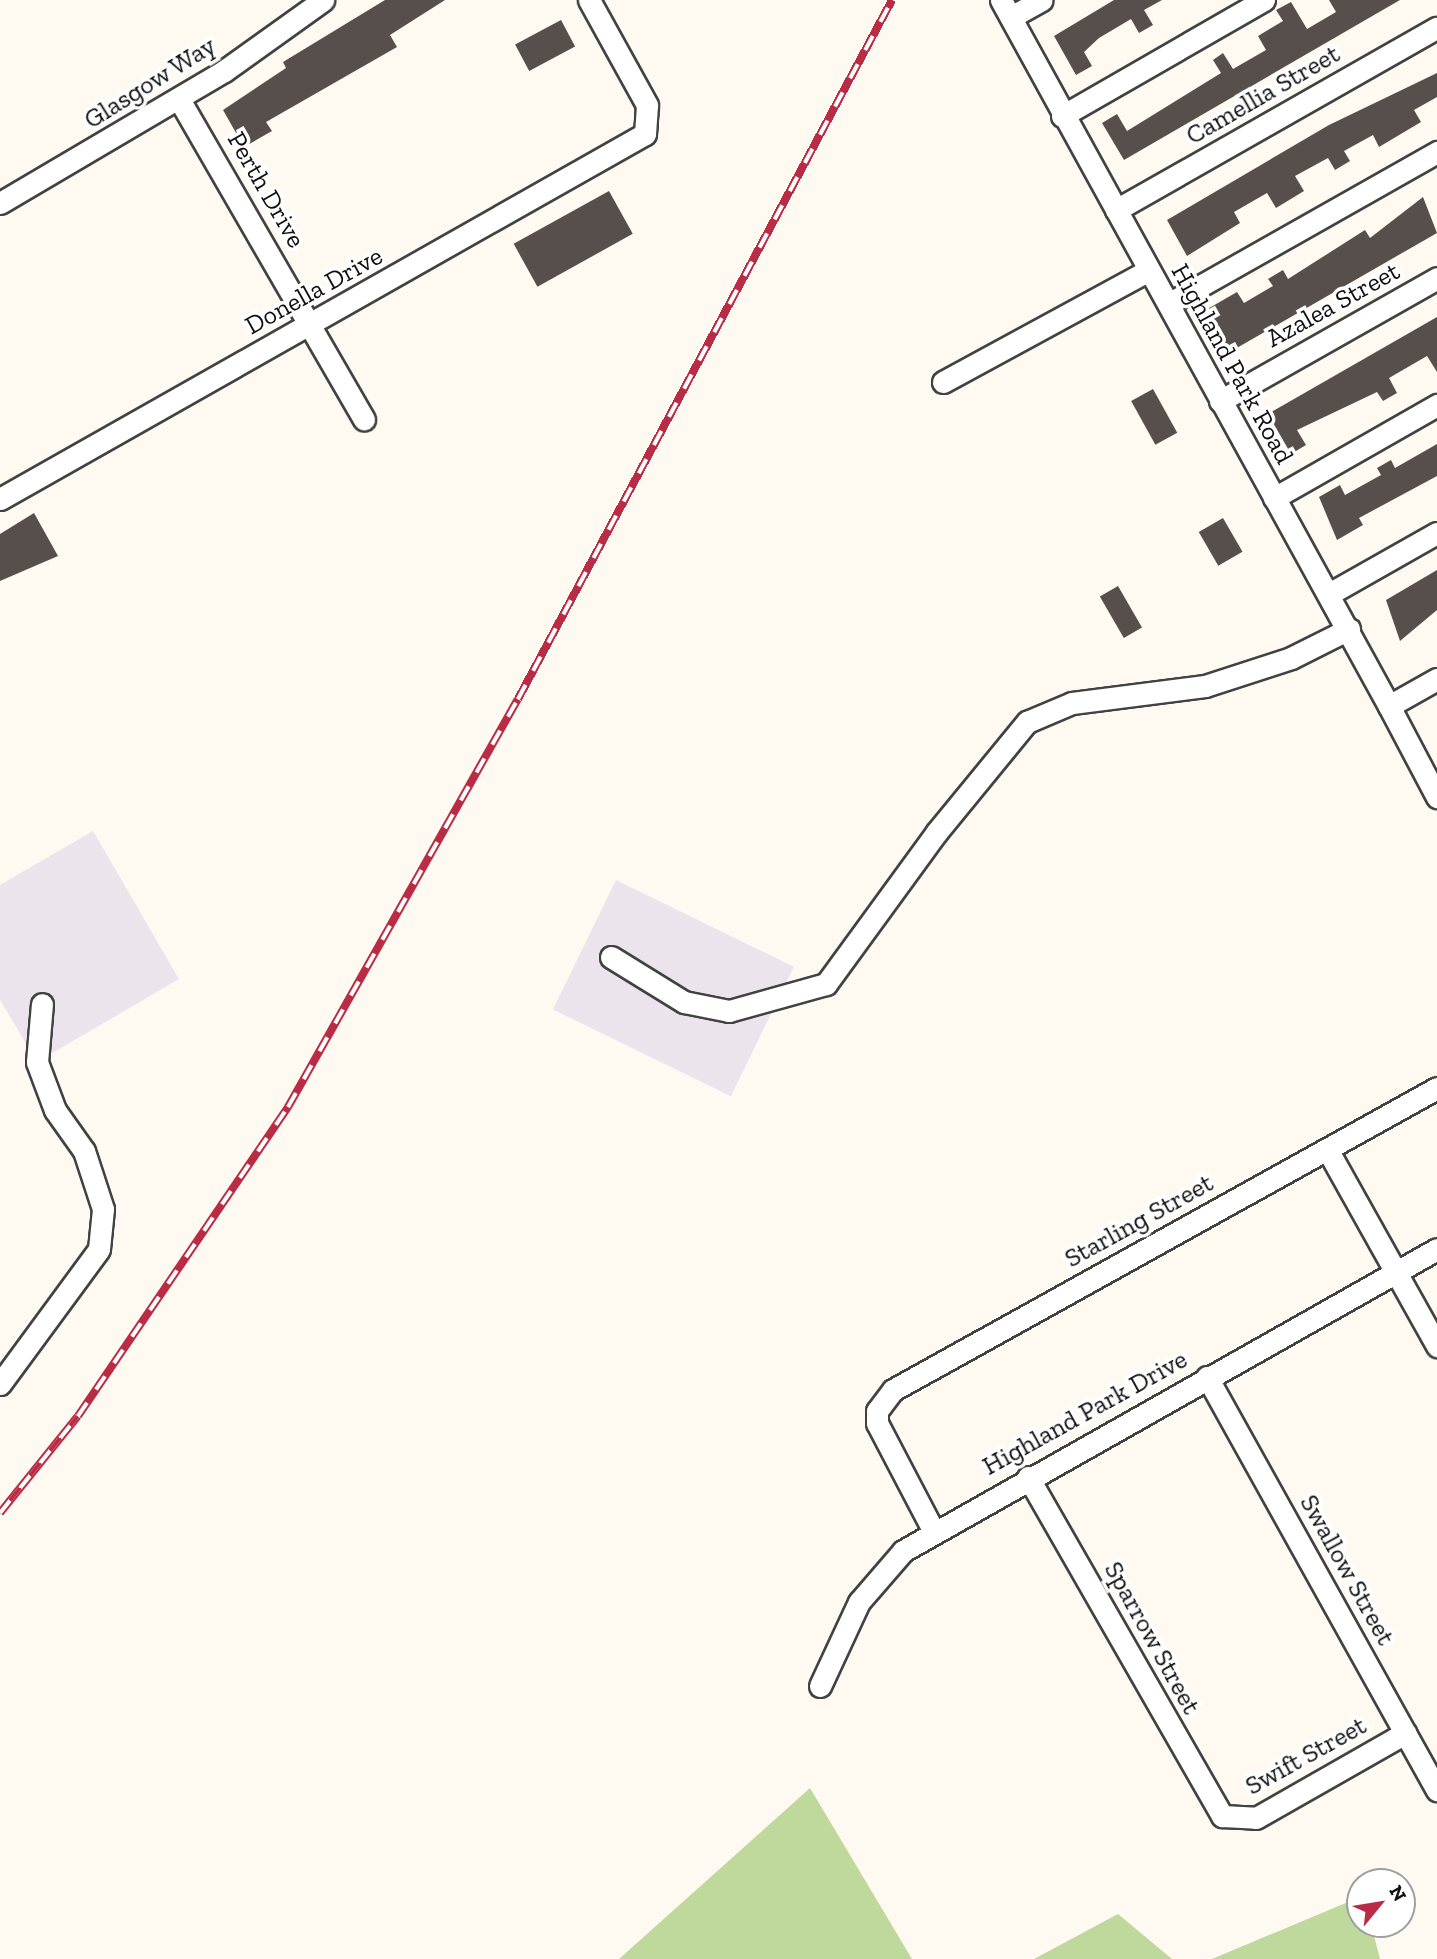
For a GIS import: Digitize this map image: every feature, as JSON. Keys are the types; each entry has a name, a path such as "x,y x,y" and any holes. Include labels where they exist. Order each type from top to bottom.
{"street":[{"name":"Glasgow Way","path":"0,203 179,99 323,0"},
{"name":"Donella Drive","path":"0,499 636,142 650,126 646,106 589,0"},
{"path":"1006,8 1042,0"},
{"path":"1062,116 1264,0"},
{"name":"Highland Park Road","path":"1006,8 1062,116 1149,270 1172,302 1220,401 1349,629 1437,797"},
{"name":"Camellia Street","path":"1116,210 1437,28"},
{"name":"Perth Drive","path":"179,99 364,420"},
{"path":"1172,302 1437,152"},
{"path":"943,382 1149,270"},
{"name":"Azalea Street","path":"1220,401 1437,278"},
{"path":"1274,498 1437,405"},
{"path":"1329,594 1437,533"},
{"path":"611,957 684,1002 729,1011 826,984 936,833 1027,722 1072,703 1205,686 1291,658 1349,629"},
{"path":"1389,706 1437,679"},
{"path":"0,1384 99,1249 103,1209 84,1151 55,1110 37,1062 42,1004"},
{"name":"Starling Street","path":"933,1530 882,1438 877,1411 893,1390 1437,1088"},
{"path":"1327,1149 1437,1346"},
{"name":"Highland Park Drive","path":"820,1686 859,1602 880,1573 933,1530 1437,1249"},
{"name":"Swallow Street","path":"1207,1377 1437,1790"},
{"name":"Sparrow Street","path":"1028,1477 1214,1805 1232,1820"},
{"name":"Swift Street","path":"1232,1820 1256,1818 1405,1733"}],"shaded area":[{"path":"93,831 179,979 37,1062 0,1000 0,885"},
{"path":"616,880 794,967 731,1096 553,1009"}],"green space":[{"path":"810,1788 912,1959 619,1959"},
{"path":"1346,1903 1346,1938 1375,1938 1380,1959 1212,1959"},
{"path":"1118,1914 1172,1959 1034,1959"}],"building":[{"path":"385,0 445,0 390,35 397,47 266,122 272,131 244,147 223,110 286,68 283,62"},
{"path":"1114,0 1162,0 1144,10 1153,25 1139,33 1131,19 1099,38 1084,52 1092,66 1076,75 1054,36"},
{"path":"1329,0 1400,0 1124,160 1102,123 1117,114 1127,131 1221,73 1213,60 1223,53 1233,69 1266,50 1258,36 1283,21 1276,10 1291,2 1307,29 1336,12"},
{"path":"561,20 575,46 529,71 515,44"},
{"path":"1437,73 1437,97 1414,110 1421,122 1379,147 1373,135 1344,151 1350,161 1335,170 1328,158 1295,176 1304,191 1276,208 1267,193 1234,212 1240,223 1187,256 1167,220 1329,125"},
{"path":"609,191 633,234 537,287 514,244"},
{"path":"1423,197 1437,233 1228,353 1204,311 1237,292 1244,303 1273,286 1268,279 1283,270 1288,279 1365,230 1370,238"},
{"path":"1437,317 1437,372 1427,356 1389,378 1397,393 1383,401 1377,392 1297,430 1306,445 1291,454 1268,414"},
{"path":"1153,389 1177,433 1155,445 1131,401"},
{"path":"1437,444 1437,476 1359,518 1363,525 1337,540 1319,497 1340,485 1345,495 1381,475 1377,468 1391,460 1395,468"},
{"path":"34,513 58,556 0,581 0,534"},
{"path":"1223,518 1242,552 1218,566 1199,532"},
{"path":"1437,570 1437,610 1400,641 1386,600"},
{"path":"1118,586 1142,628 1124,638 1100,596"}],"railway":[{"path":"0,1513 78,1416 288,1107 518,699 892,0"}]}
